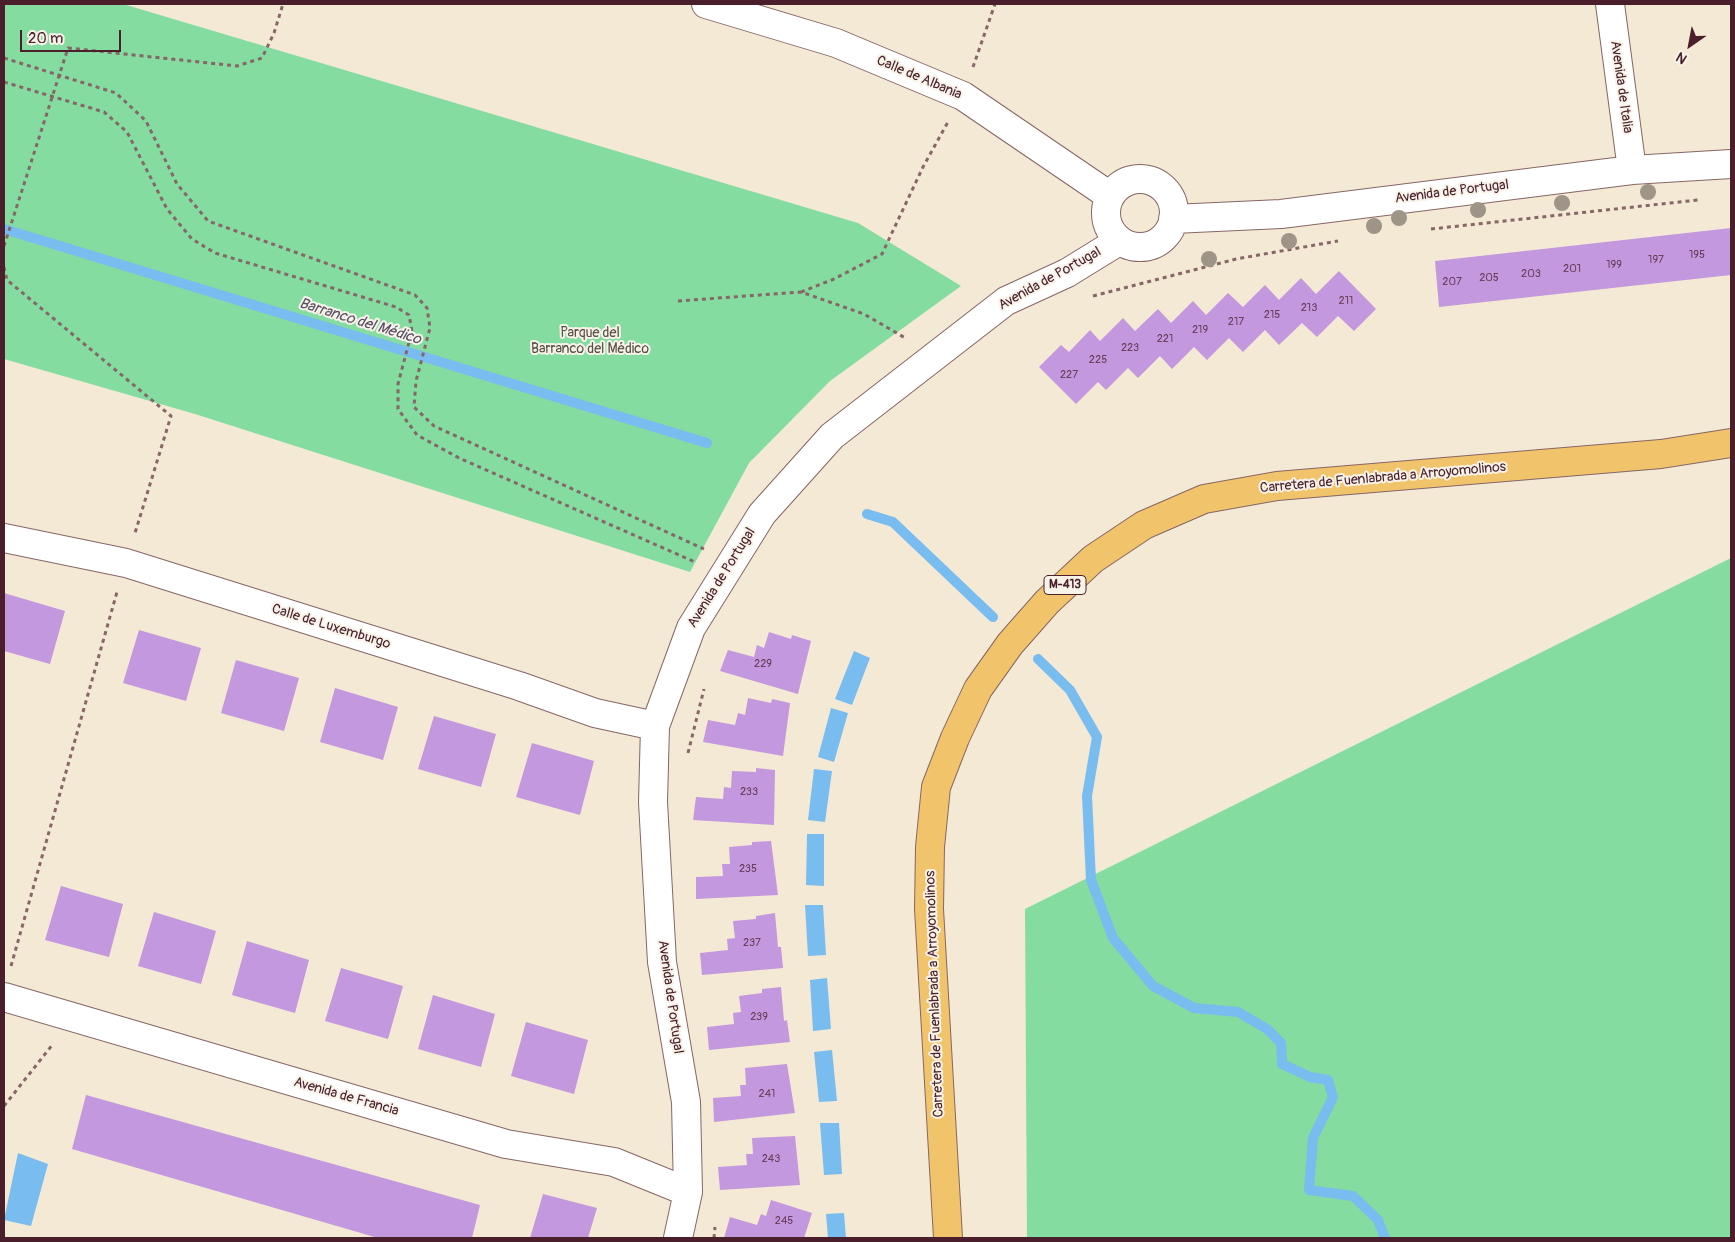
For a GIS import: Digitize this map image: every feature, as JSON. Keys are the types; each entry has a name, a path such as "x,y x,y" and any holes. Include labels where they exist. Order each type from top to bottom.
{"main road":[{"name":"Carretera de Fuenlabrada a Arroyomolinos","path":"948,1238 929,909 930,847 936,787 955,738 978,689 1010,644 1047,602 1093,559 1137,530 1204,500 1277,486 1662,454 1731,443"}],"street":[{"name":"Calle de Albania","path":"706,4 836,43 963,96 1110,196"},
{"name":"Avenida de Italia","path":"1610,4 1632,170"},
{"name":"Avenida de Portugal","path":"1173,219 1281,214 1632,170 1731,164"},
{"path":"1139,179 1154,182 1167,193 1173,206 1173,219 1167,234 1155,244 1137,247 1119,241 1110,229 1106,212 1110,196 1125,182 1139,179"},
{"name":"Avenida de Portugal","path":"678,1238 688,1192 686,1102 662,962 653,802 655,726 690,628 762,514 832,436 1006,300 1067,273 1119,241"},
{"name":"Calle de Luxemburgo","path":"4,538 126,563 520,686 595,713 655,726"},
{"name":"Avenida de Francia","path":"6,985 73,1018 506,1144 614,1162 688,1192"}],"path":[{"path":"4,246 14,208 53,98 68,48 237,66 262,58 274,33 283,4"},
{"path":"678,301 801,292 834,279 882,254 923,167 963,96 995,4"},
{"path":"4,58 116,93 146,121 176,184 208,220 415,295 427,308 430,328 416,381 414,407 434,426 728,568"},
{"path":"4,82 104,112 127,132 167,209 192,240 215,253 396,307 408,315 412,331 398,384 398,410 417,434 459,458 673,553 728,568"},
{"path":"1424,230 1703,199"},
{"path":"1092,296 1236,260 1346,240"},
{"path":"4,267 7,280 171,416 126,563 6,985"},
{"path":"801,292 864,314 936,355"},
{"path":"688,757 706,684"},
{"path":"4,1106 73,1018"},
{"path":"714,1238 715,1222"}],"green space":[{"name":"Parque del Barranco del Médico","path":"4,4 123,4 858,223 961,286 830,381 749,463 690,572 195,414 4,359"},
{"path":"1731,558 1731,1238 1027,1238 1025,909"}],"water":[{"path":"854,651 870,658 852,705 835,699"},
{"path":"831,708 848,713 834,762 818,757"},
{"path":"814,769 832,771 825,822 808,820"},
{"path":"807,834 824,834 824,886 806,885"},
{"path":"805,905 823,905 826,955 808,956"},
{"path":"827,978 831,1029 813,1031 810,980"},
{"path":"832,1050 837,1101 819,1102 814,1052"},
{"path":"820,1123 839,1123 842,1174 824,1175"},
{"path":"18,1153 48,1164 31,1226 4,1220"},
{"path":"844,1213 846,1238 828,1238 826,1214"}],"building":[{"path":"1731,228 1731,275 1439,307 1435,261"},
{"path":"1339,271 1376,309 1354,331 1338,316 1317,337 1302,323 1279,345 1265,330 1243,352 1229,338 1207,360 1194,347 1172,369 1160,356 1138,378 1128,368 1106,390 1098,382 1076,404 1039,367 1061,345 1069,352 1090,330 1100,341 1123,318 1135,331 1158,309 1171,323 1193,301 1206,315 1228,293 1243,307 1265,285 1279,300 1301,278 1316,294"},
{"path":"4,593 65,611 50,664 4,651"},
{"path":"139,630 201,648 186,701 123,683"},
{"path":"769,632 791,639 792,635 811,641 798,694 720,671 728,650 754,657 757,645 764,648"},
{"path":"236,660 299,678 284,731 221,713"},
{"path":"335,688 398,707 383,760 320,742"},
{"path":"748,698 771,703 772,699 790,703 783,756 703,742 708,720 735,725 738,713 745,715"},
{"path":"434,716 496,734 481,787 418,769"},
{"path":"532,743 594,761 580,815 516,797"},
{"path":"756,768 775,770 774,825 693,820 696,797 723,799 724,787 731,788 732,771 756,772"},
{"path":"771,841 778,895 696,899 696,877 723,876 722,864 730,864 729,847 752,845 752,842"},
{"path":"61,886 123,904 109,957 45,940"},
{"path":"154,912 216,931 201,984 138,966"},
{"path":"775,913 778,947 781,947 783,968 702,975 700,953 728,950 727,939 735,938 733,921 756,919 756,916"},
{"path":"247,941 309,960 295,1013 232,995"},
{"path":"341,968 403,986 388,1039 325,1021"},
{"path":"781,987 784,1021 787,1020 790,1042 709,1050 707,1027 734,1024 733,1013 741,1012 739,996 762,993 762,989"},
{"path":"433,995 495,1014 481,1067 418,1049"},
{"path":"526,1022 588,1040 574,1094 511,1076"},
{"path":"787,1064 795,1113 714,1122 713,1098 741,1096 740,1085 746,1085 745,1068"},
{"path":"86,1095 480,1205 472,1238 378,1238 72,1149"},
{"path":"795,1136 800,1185 720,1190 718,1167 747,1165 746,1154 753,1154 752,1138"},
{"path":"543,1194 597,1208 588,1238 530,1238"},
{"path":"771,1200 812,1213 804,1238 724,1238 730,1217 757,1225 761,1214 766,1216"}],"waterway":[{"name":"Barranco del Médico","path":"4,229 707,443"},
{"name":"Barranco del Médico","path":"867,514 893,522 993,617"},
{"name":"Barranco del Médico","path":"1038,659 1070,690 1097,737 1087,796 1091,880 1113,938 1153,986 1194,1008 1238,1012 1267,1029 1281,1043 1282,1064 1310,1077 1328,1080 1333,1097 1313,1138 1309,1190 1353,1196 1378,1220 1385,1238"}]}
